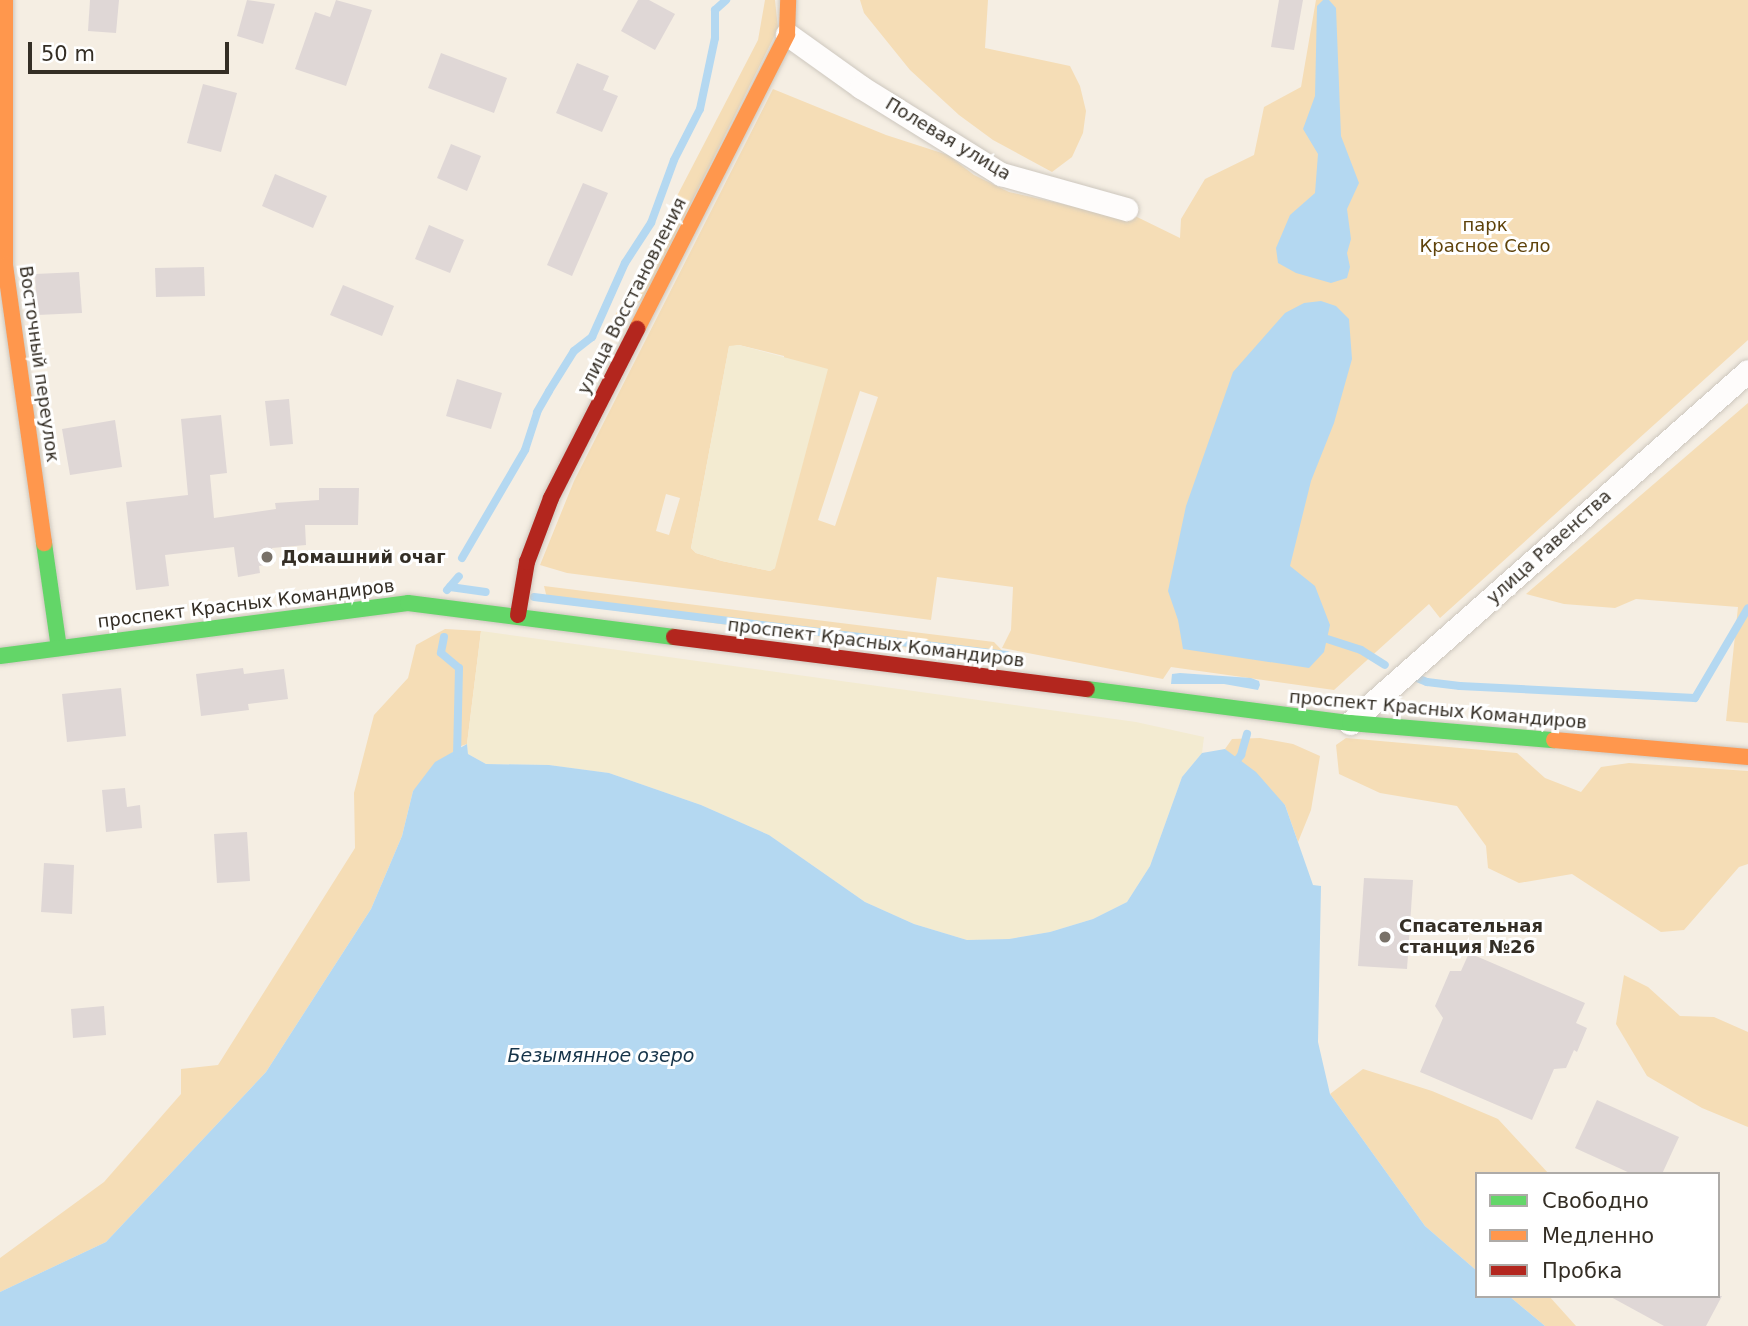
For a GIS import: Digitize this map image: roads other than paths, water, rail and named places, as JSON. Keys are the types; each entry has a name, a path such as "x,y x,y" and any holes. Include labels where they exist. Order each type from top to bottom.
{"street":[{"name":"Восточный переулок","path":"5,0 3,265 59,648"},
{"name":"улица Восстановления","path":"517,615 527,562 551,498 787,34 788,0"},
{"name":"Полевая улица","path":"787,34 861,87 1001,174 1126,209"},
{"name":"улица Равенства","path":"1350,723 1748,371"},
{"name":"проспект Красных Командиров","path":"0,656 408,603 1350,723 1748,757"}],"water":[{"path":"1323,0 1329,0 1336,8 1341,136 1359,183 1347,209 1351,239 1347,253 1350,267 1347,278 1331,283 1296,273 1278,263 1276,248 1290,215 1315,193 1318,154 1303,129 1315,96 1317,6"},
{"path":"1321,301 1336,306 1349,319 1352,359 1334,423 1311,481 1290,566 1315,586 1330,625 1324,652 1309,668 1183,649 1178,620 1168,591 1186,506 1233,372 1285,313 1304,303"},
{"path":"1172,674 1251,678 1259,681 1260,685 1258,690 1224,684 1171,684"},
{"name":"Безымянное озеро","path":"467,744 468,754 486,764 549,765 609,773 701,805 769,835 865,902 914,924 967,940 1009,939 1050,932 1093,919 1127,902 1150,866 1182,777 1202,753 1225,749 1256,772 1285,805 1313,885 1321,886 1318,1042 1330,1094 1425,1226 1475,1269 1475,1298 1511,1298 1545,1326 0,1326 0,1292 106,1242 266,1072 371,909 402,836 413,791 435,762"}],"waterway":[{"path":"462,558 525,450 537,412 574,351 592,337 625,263 651,223 674,160 700,109 715,38 715,10 726,0"},
{"path":"447,590 459,576"},
{"path":"450,587 486,592"},
{"path":"534,597 1006,655"},
{"path":"1412,676 1427,682 1460,686 1695,698 1748,608"},
{"path":"1318,636 1361,650 1385,665"},
{"path":"444,637 441,653 459,668 457,755"},
{"path":"1233,765 1241,755 1247,734"}],"place":[{"name":"Домашний очаг","path":"267,557"},
{"name":"Спасательная станция №26","path":"1385,937"}],"park label":[{"name":"парк Красное Село","path":"1485,236"}]}
